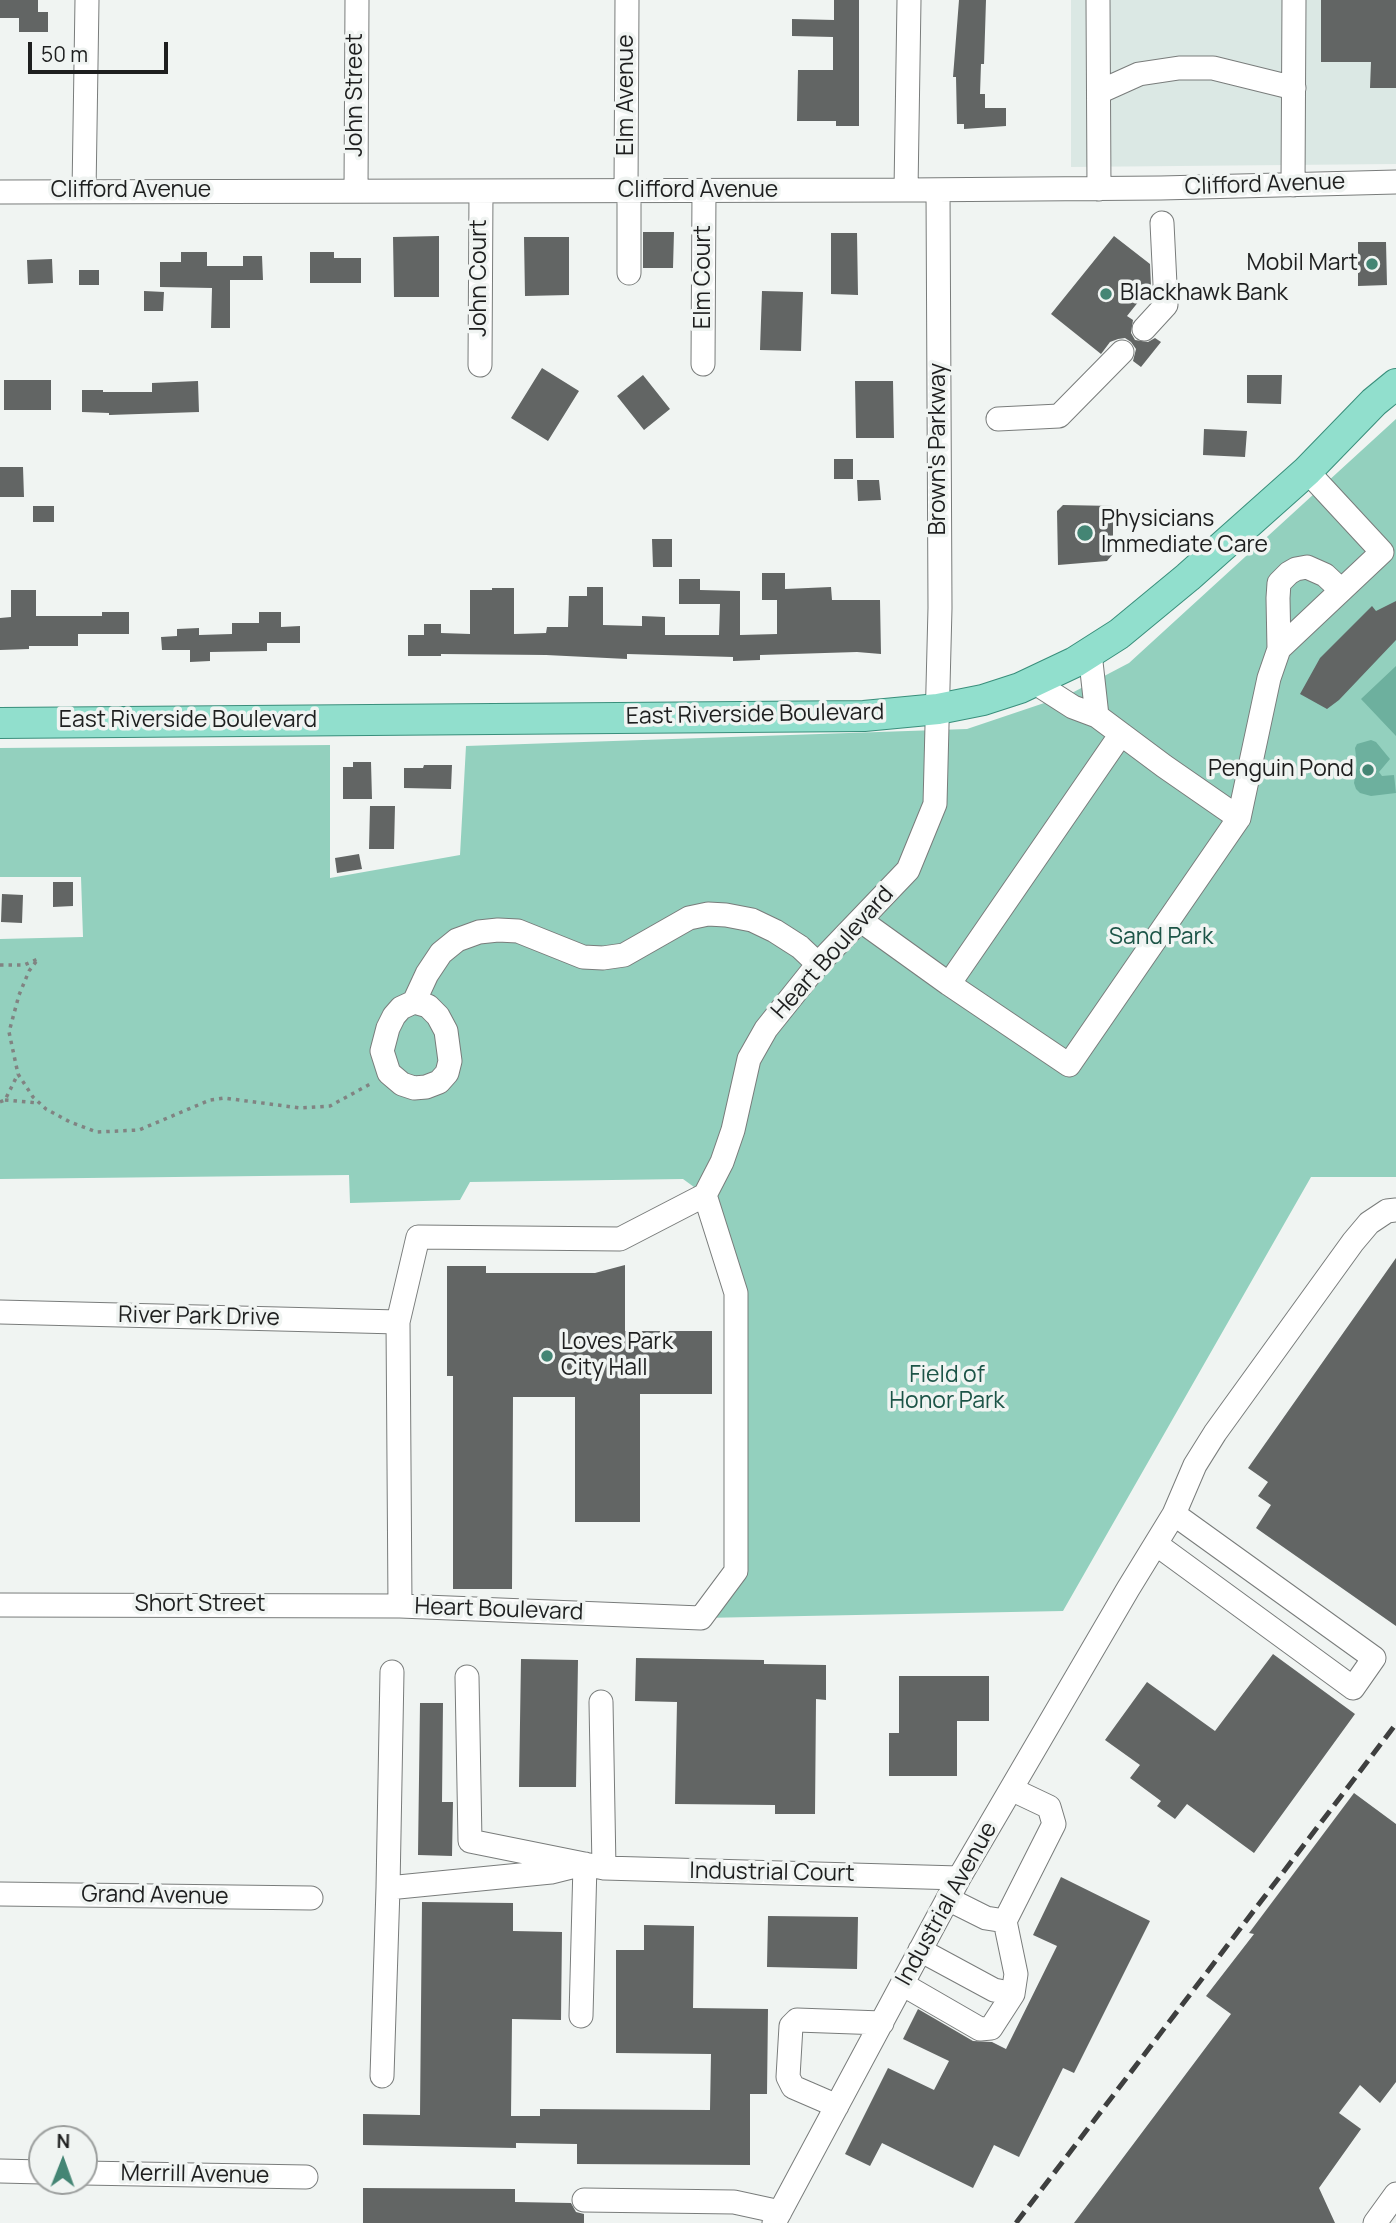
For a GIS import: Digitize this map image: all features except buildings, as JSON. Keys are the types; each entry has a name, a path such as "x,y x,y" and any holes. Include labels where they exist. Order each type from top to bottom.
{"main road":[{"name":"East Riverside Boulevard","path":"0,723 864,716 939,709 983,700 1034,682 1119,635 1307,471 1374,402 1396,384"}],"street":[{"path":"84,192 87,0"},
{"name":"John Street","path":"356,190 357,0"},
{"name":"Elm Avenue","path":"627,0 629,273"},
{"path":"906,190 909,0"},
{"path":"1098,0 1099,189"},
{"path":"1293,185 1294,0"},
{"path":"1099,92 1139,75 1179,68 1213,68 1294,88"},
{"name":"Clifford Avenue","path":"0,192 1099,189 1396,182"},
{"name":"Brown's Parkway","path":"938,190 939,709"},
{"name":"John Court","path":"480,365 481,191"},
{"name":"Elm Court","path":"703,364 704,191"},
{"path":"1144,329 1166,305 1162,223"},
{"path":"998,419 1059,416 1122,352"},
{"path":"1279,649 1342,590 1389,556 1307,471"},
{"path":"860,920 1069,1065 1239,818 1269,678 1279,649 1279,583 1296,569 1307,567 1325,575 1342,590"},
{"path":"1090,653 1097,716"},
{"path":"1034,682 1073,707 1097,716 1239,818"},
{"name":"Heart Boulevard","path":"705,1195 736,1293 736,1571 701,1618 400,1606 398,1322 418,1237 620,1239 705,1195 722,1162 733,1130 749,1059 766,1029 818,964 908,870 935,804 939,709"},
{"path":"949,984 1121,734"},
{"path":"414,1002 428,1006 438,1016 446,1031 450,1061 447,1073 439,1082 414,1088 402,1084 389,1073 382,1051 388,1028 401,1008 414,1002 427,974 441,953 457,940 479,932 518,931 583,957 603,958 624,955 689,918 708,914 726,915 752,920 775,931 800,947 818,964"},
{"name":"Industrial Avenue","path":"777,2217 947,1899 1174,1514 1195,1465 1215,1433 1370,1223 1387,1211 1396,1210"},
{"name":"River Park Drive","path":"0,1312 398,1322"},
{"path":"1156,1544 1353,1688 1374,1658 1174,1514"},
{"name":"Short Street","path":"0,1605 400,1606"},
{"path":"382,2076 392,1672"},
{"path":"467,1677 470,1841 594,1866"},
{"path":"581,2016 594,1866 601,1702"},
{"path":"902,1984 980,2029 991,2028 1013,1994 1016,1974 1006,1921 1054,1824 1049,1807 1011,1789"},
{"path":"388,1888 594,1866"},
{"name":"Industrial Court","path":"594,1866 959,1878"},
{"name":"Grand Avenue","path":"0,1894 311,1898"},
{"path":"947,1899 986,1918 1006,1921"},
{"path":"920,1950 994,1990 1013,1994"},
{"path":"837,2106 793,2087 788,2077 792,2026 797,2020 881,2023"},
{"path":"0,2171 28,2172"},
{"name":"Merrill Avenue","path":"98,2173 306,2177"},
{"path":"1375,2223 1396,2194"},
{"path":"584,2200 733,2202 777,2217"}],"path":[{"path":"0,965 24,965 38,959 29,971 19,995 9,1032 18,1074 39,1103 54,1114 97,1132 139,1130 210,1100 224,1098 300,1108 330,1107 389,1073"},
{"path":"5,1100 18,1074"},
{"path":"0,1102 5,1100 39,1103"}],"shaded area":[{"path":"1071,0 1396,0 1396,164 1071,167"},
{"path":"1396,666 1396,736 1361,699"},
{"name":"Penguin Pond","path":"1371,740 1376,742 1390,759 1379,772 1382,776 1394,775 1396,793 1371,796 1356,789 1355,748 1357,744"}],"green space":[{"name":"Field of Honor Park","path":"1396,419 1396,1177 1311,1177 1063,1611 701,1618 736,1571 736,1293 705,1195 683,1179 470,1182 460,1200 350,1203 349,1175 0,1179 0,939 83,937 81,877 0,877 0,748 330,745 330,878 460,855 466,746 967,729 1068,695 1129,663"}],"railway":[{"path":"1016,2223 1396,1724"}],"place":[{"name":"Mobil Mart","path":"1372,264"},
{"name":"Blackhawk Bank","path":"1106,294"},
{"name":"Physicians Immediate Care","path":"1085,533"},
{"name":"Penguin Pond","path":"1368,770"},
{"name":"Loves Park City Hall","path":"547,1356"}],"park label":[{"name":"Sand Park","path":"1161,938"}]}
